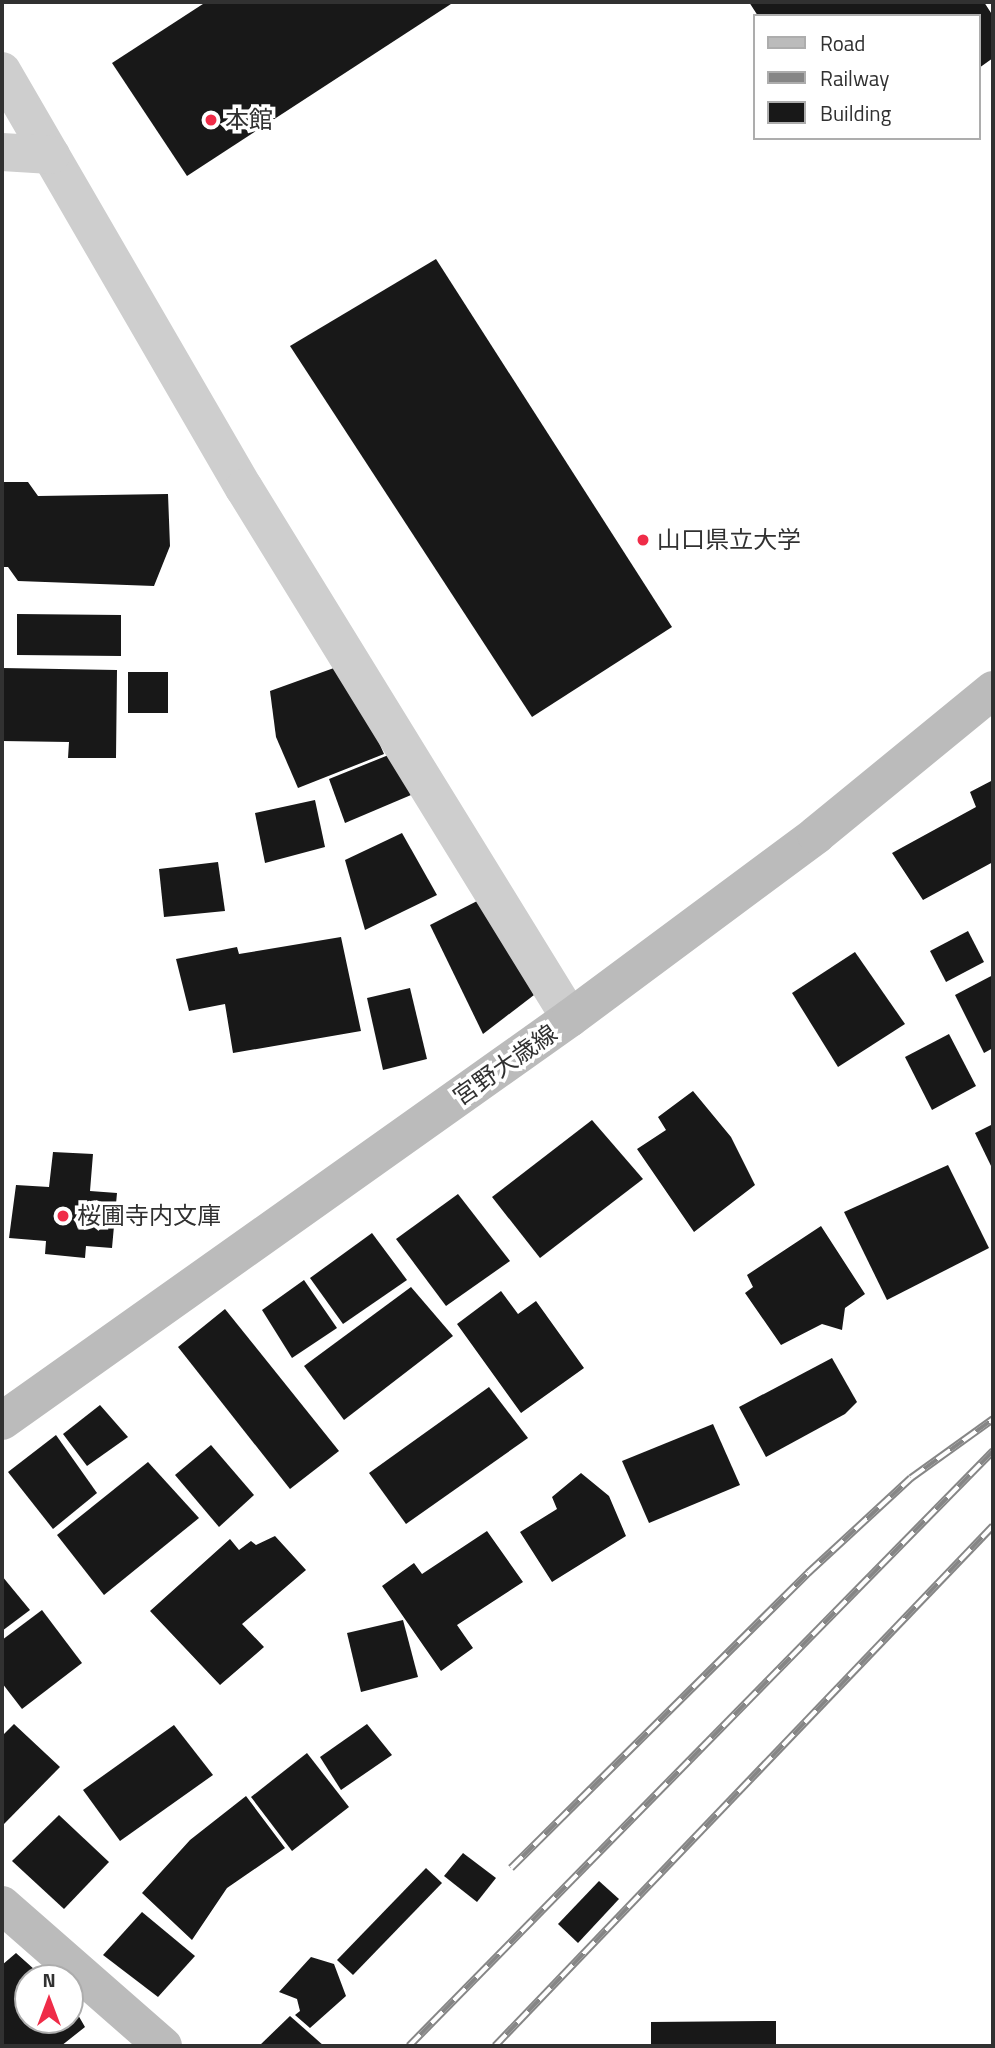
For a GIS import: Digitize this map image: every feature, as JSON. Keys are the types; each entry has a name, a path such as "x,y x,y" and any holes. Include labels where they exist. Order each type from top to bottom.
{"main road":[{"name":"宮野大歳線","path":"2,1421 570,1018 816,835 993,690"},
{"path":"2,1905 163,2046"}],"street":[{"path":"2,71 244,488 570,1018"},
{"path":"2,152 51,155"}],"building":[{"name":"本館","path":"206,2 454,2 187,176 112,63"},
{"path":"749,2 984,2 993,16 993,58 981,67 981,14 757,14"},
{"path":"436,259 672,627 532,717 290,346"},
{"path":"2,482 28,482 38,496 168,494 170,546 154,586 18,581 8,567 2,567"},
{"path":"17,614 121,615 121,656 17,655"},
{"path":"345,664 384,754 298,788 276,737 270,691"},
{"path":"2,668 117,670 116,758 68,758 69,742 2,741"},
{"path":"128,672 168,672 168,713 128,713"},
{"path":"391,754 411,795 345,823 329,779"},
{"path":"993,780 993,862 923,900 892,853 976,807 970,792"},
{"path":"315,800 325,847 265,863 255,813"},
{"path":"402,833 437,895 365,930 345,860"},
{"path":"218,862 225,911 164,917 159,869"},
{"path":"487,896 534,995 483,1034 430,925"},
{"path":"968,931 984,962 946,982 930,951"},
{"path":"341,937 361,1031 233,1053 225,1004 189,1011 176,959 237,947 239,954"},
{"path":"855,952 905,1024 838,1067 792,993"},
{"path":"993,975 993,1048 984,1053 955,995"},
{"path":"410,988 427,1059 383,1070 367,998"},
{"path":"949,1034 976,1086 932,1110 905,1057"},
{"path":"693,1091 731,1137 755,1185 694,1232 637,1149 666,1130 658,1117"},
{"path":"592,1120 643,1179 540,1258 492,1197"},
{"path":"993,1124 993,1170 975,1133"},
{"name":"桜圃寺内文庫","path":"53,1152 93,1154 90,1191 117,1193 112,1248 86,1246 85,1258 45,1254 46,1241 9,1238 16,1185 49,1187"},
{"path":"948,1165 989,1248 887,1300 844,1212"},
{"path":"458,1194 510,1261 446,1306 396,1239"},
{"path":"821,1226 865,1294 845,1308 842,1330 822,1324 781,1345 745,1293 753,1287 747,1275"},
{"path":"372,1233 407,1280 343,1324 310,1278"},
{"path":"304,1280 337,1328 292,1358 262,1310"},
{"path":"411,1287 453,1336 344,1420 304,1366"},
{"path":"501,1291 518,1314 536,1301 584,1368 521,1413 457,1324"},
{"path":"225,1309 339,1451 290,1489 178,1347"},
{"path":"832,1358 857,1402 845,1414 766,1457 739,1407"},
{"path":"489,1387 528,1438 406,1524 369,1473"},
{"path":"100,1405 128,1437 87,1466 63,1434"},
{"path":"713,1424 740,1485 649,1523 622,1461"},
{"path":"56,1435 97,1493 53,1529 8,1472"},
{"path":"211,1445 254,1495 219,1527 175,1475"},
{"path":"148,1462 199,1518 104,1595 57,1535"},
{"path":"581,1473 609,1496 626,1536 552,1582 520,1532 557,1509 552,1497"},
{"path":"487,1531 523,1582 457,1625 473,1648 441,1671 382,1586 414,1563 422,1574"},
{"path":"275,1536 306,1570 242,1624 264,1647 220,1685 150,1611 230,1539 239,1550 251,1541 256,1545"},
{"path":"2,1576 30,1610 2,1631"},
{"path":"42,1610 82,1663 22,1709 2,1683 2,1640"},
{"path":"403,1620 418,1677 361,1692 347,1633"},
{"path":"14,1724 60,1767 4,1824 2,1736"},
{"path":"367,1724 392,1755 341,1790 320,1757"},
{"path":"174,1725 213,1775 120,1841 83,1790"},
{"path":"307,1753 349,1807 292,1851 251,1797"},
{"path":"246,1796 285,1848 227,1888 192,1940 142,1893 190,1840"},
{"path":"59,1815 109,1862 64,1909 12,1861"},
{"path":"463,1853 496,1878 477,1902 444,1876"},
{"path":"426,1868 442,1883 353,1975 337,1960"},
{"path":"599,1881 619,1899 578,1943 558,1924"},
{"path":"142,1912 195,1956 158,1997 103,1955"},
{"path":"16,1953 28,1964 14,1964 14,2034 76,2034 61,2046 2,2046 2,1965"},
{"path":"311,1957 334,1964 346,1996 310,2028 295,2015 300,2011 297,1999 279,1992"},
{"path":"290,2016 324,2046 259,2046"},
{"path":"776,2021 776,2046 651,2046 651,2022"}],"railway":[{"path":"511,1868 808,1573 911,1478 993,1419"},
{"path":"409,2046 993,1451"},
{"path":"495,2046 993,1526"}],"place":[{"name":"本館","path":"211,120"},
{"name":"山口県立大学","path":"643,540"},
{"name":"桜圃寺内文庫","path":"63,1216"}]}
